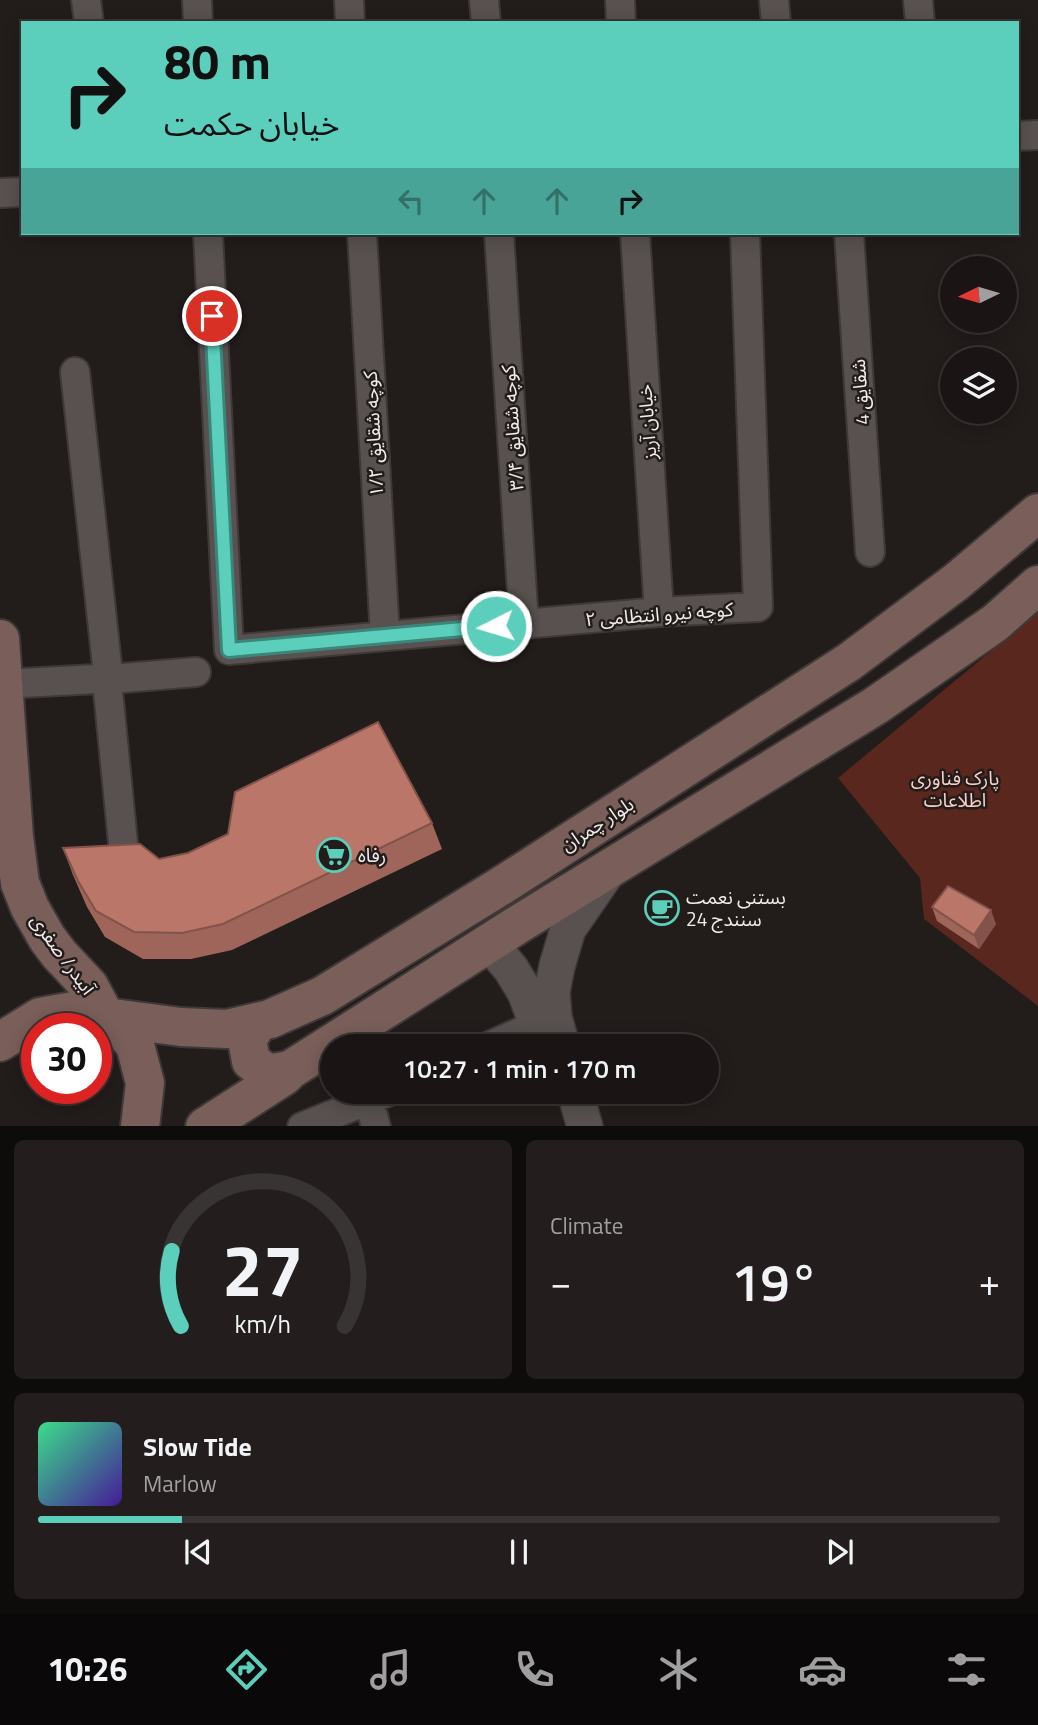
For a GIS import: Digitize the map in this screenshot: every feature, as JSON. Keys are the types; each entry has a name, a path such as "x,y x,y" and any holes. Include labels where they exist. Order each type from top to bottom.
{"main road":[{"name":"بلوار چمران","path":"112,1017 181,1027 227,1028 270,1019 322,996 501,886 849,662 956,582 1038,513"},
{"path":"205,1126 489,943 875,706 995,624 1038,585"},
{"name":"آبیدر/ صفری","path":"0,639 13,837 20,883 47,938 89,986 106,1013"},
{"name":"بلوار چمران","path":"62,1013 79,1010 92,1013"},
{"name":"آبیدر/ صفری","path":"112,1020 135,1045 145,1083 140,1126"},
{"path":"258,1022 247,1040 251,1061 268,1073 290,1070"},
{"name":"بلوار چمران","path":"0,1042 21,1029"}],"street":[{"path":"86,0 89,21"},
{"path":"197,0 198,21"},
{"path":"349,0 350,21"},
{"path":"484,0 486,21"},
{"path":"620,0 621,21"},
{"path":"774,0 776,21"},
{"path":"918,0 920,21"},
{"path":"1019,136 1038,135"},
{"path":"0,193 21,192"},
{"name":"کوچه نیرو انتظامی ۲","path":"208,235 229,650 659,612 758,607 745,235"},
{"name":"کوچه شقایق ۱/۲","path":"362,235 385,636"},
{"name":"کوچه شقایق ۳/۴","path":"499,235 524,624"},
{"name":"خیابان آریز","path":"635,235 659,612"},
{"name":"شقایق 4","path":"849,235 870,552"},
{"path":"75,372 123,843"},
{"path":"3,684 196,672"},
{"path":"549,1034 552,992 568,929 610,868"},
{"path":"489,943 511,969 549,1034"},
{"path":"561,1104 567,1126"},
{"path":"579,1104 585,1126"},
{"path":"302,1126 378,1106"}],"green space":[{"name":"پارک فناوری اطلاعات","path":"1038,612 1038,1006 924,919 920,878 838,778"}],"building":[{"name":"رفاه","path":"378,722 432,823 223,924 182,933 134,932 96,911 78,881 63,848 140,844 159,859 188,853 228,834 235,792"},
{"path":"948,886 991,910 974,935 932,907"}],"place":[{"name":"رفاه","path":"334,855"},
{"name":"بستنی نعمت سنندج 24","path":"662,908"}],"route":[{"path":"212,316 229,650 496,626"}]}
